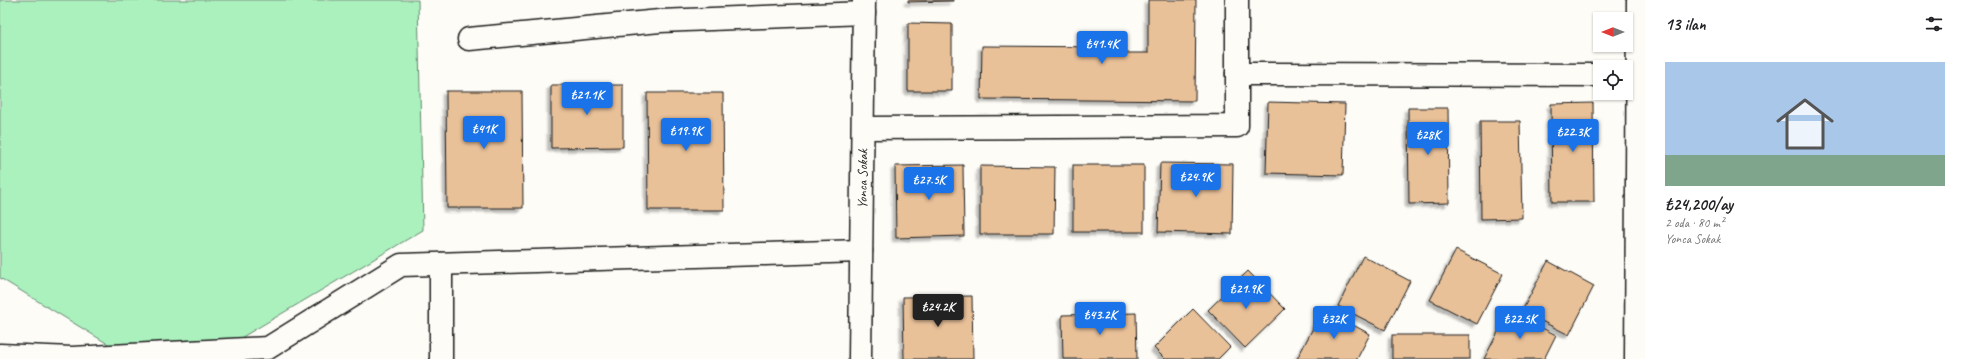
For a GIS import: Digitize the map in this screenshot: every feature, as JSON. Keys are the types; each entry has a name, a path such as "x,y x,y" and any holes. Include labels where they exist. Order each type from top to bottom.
{"street":[{"path":"863,128 1237,126 1237,0"},
{"path":"1633,62 1638,0"},
{"path":"468,39 660,21 864,6"},
{"name":"Yonca Sokak","path":"860,359 864,6"},
{"path":"1237,74 1593,75"},
{"path":"1632,100 1636,359"},
{"path":"0,355 72,358 268,348 401,265 861,251"},
{"path":"440,359 441,264"}],"green space":[{"path":"0,0 418,0 423,230 217,352 109,359 108,344 0,278"}],"building":[{"path":"908,0 953,0 953,1 908,2"},
{"path":"1148,0 1196,0 1195,101 981,99 982,46 1111,47 1111,53 1148,53"},
{"path":"908,23 952,24 952,91 908,91"},
{"path":"551,85 623,85 623,147 551,148"},
{"path":"446,91 522,91 523,208 447,208"},
{"path":"647,93 723,93 724,210 648,210"},
{"path":"1268,102 1345,104 1343,175 1266,173"},
{"path":"1593,103 1594,202 1552,202 1551,104"},
{"path":"1408,108 1448,108 1449,203 1409,204"},
{"path":"1480,121 1520,121 1522,218 1481,219"},
{"path":"1160,163 1233,164 1232,234 1158,232"},
{"path":"963,165 964,236 896,238 895,166"},
{"path":"1073,165 1144,165 1144,232 1073,232"},
{"path":"980,166 1055,167 1054,234 980,234"},
{"path":"1456,250 1503,274 1477,324 1430,300"},
{"path":"1363,256 1410,281 1385,330 1338,306"},
{"path":"1548,261 1594,286 1569,335 1522,311"},
{"path":"1248,271 1285,309 1245,348 1208,310"},
{"path":"972,296 973,359 904,359 903,297"},
{"path":"1193,309 1230,347 1218,359 1165,359 1154,348"},
{"path":"1323,309 1370,334 1357,359 1297,359"},
{"path":"1509,311 1556,335 1544,359 1484,359"},
{"path":"1136,313 1137,359 1063,359 1062,315"},
{"path":"1392,335 1470,335 1470,359 1392,359"}]}
